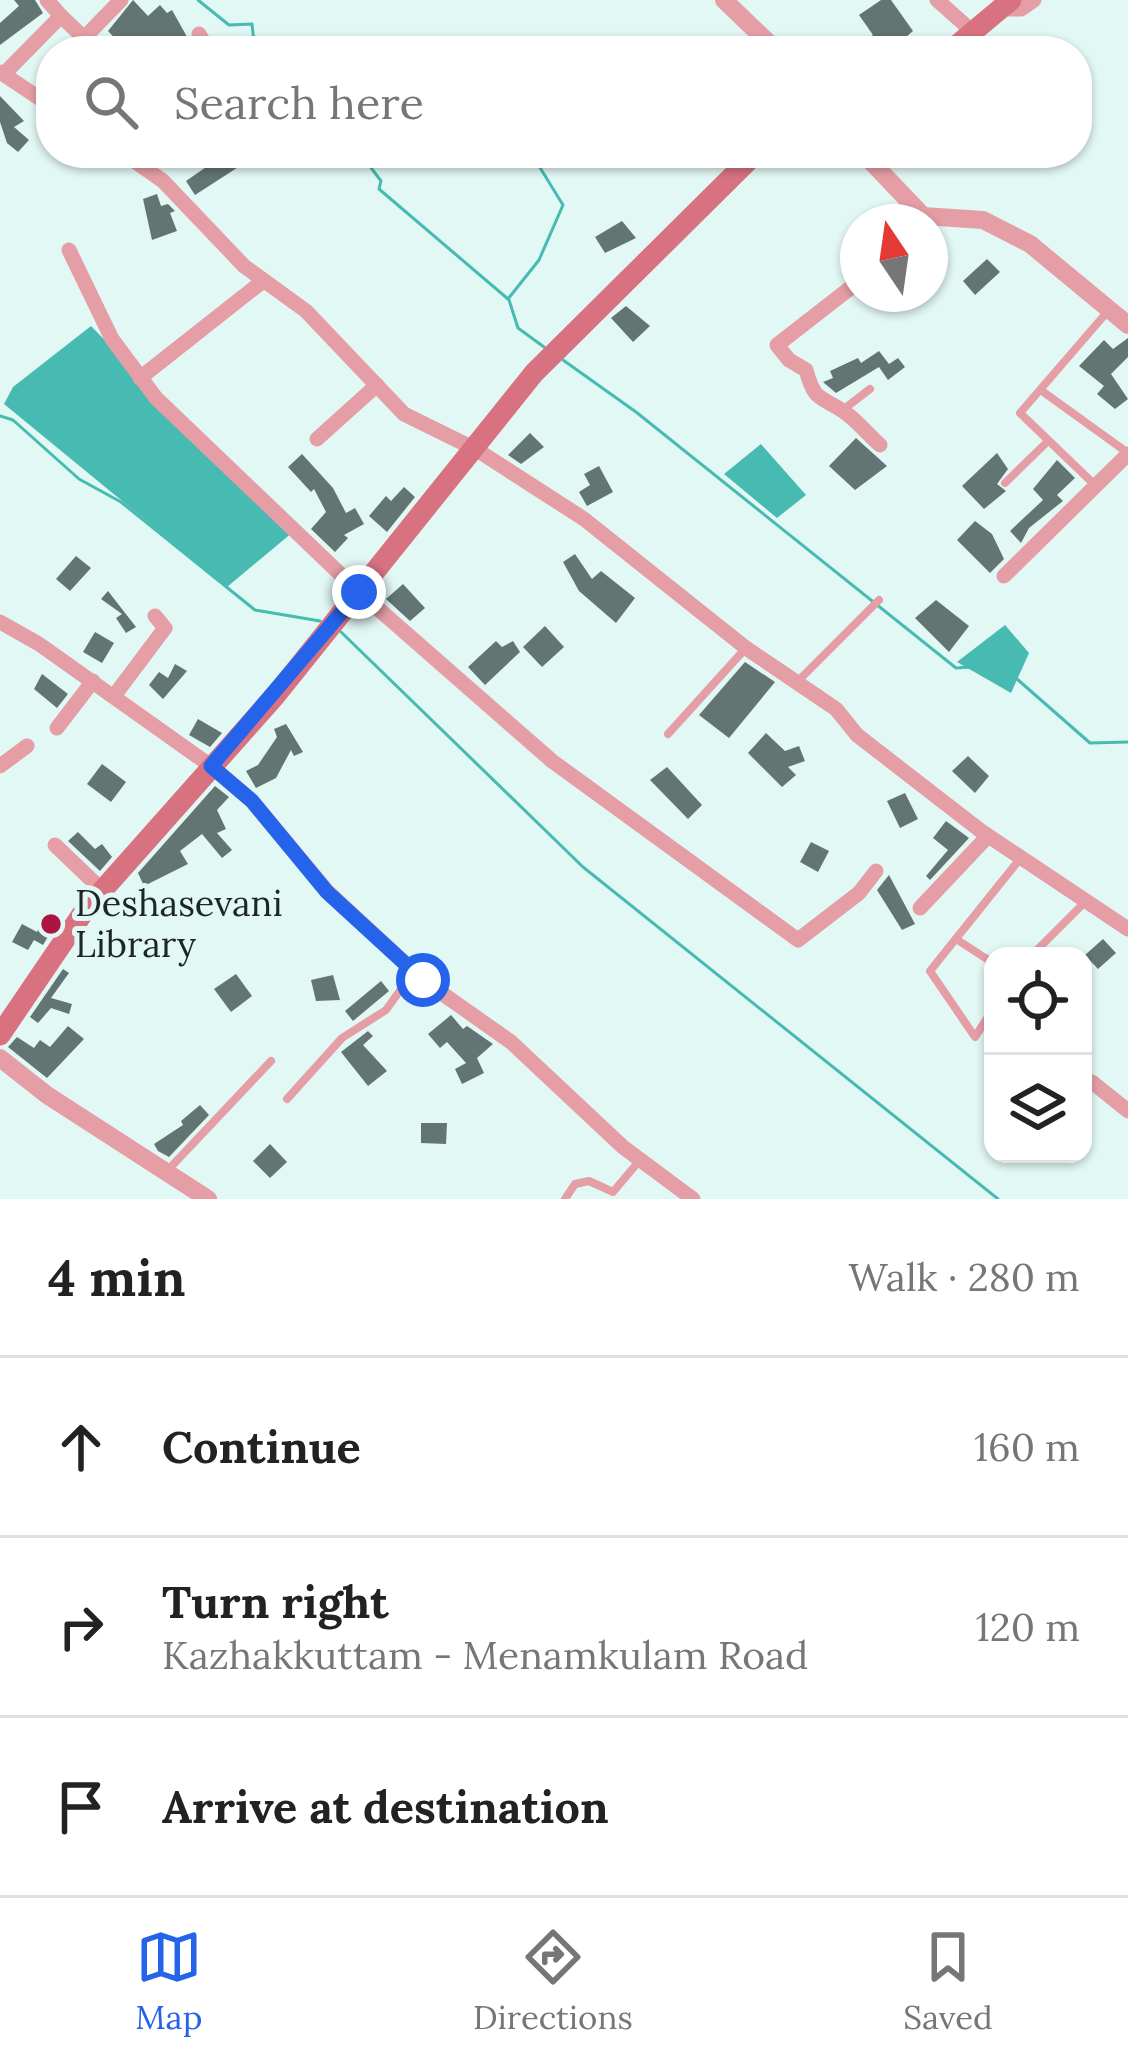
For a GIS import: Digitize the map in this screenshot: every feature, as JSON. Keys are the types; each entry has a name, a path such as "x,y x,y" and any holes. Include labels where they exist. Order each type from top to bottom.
{"main road":[{"path":"968,36 1003,3"},
{"path":"0,1035 102,890 359,592 534,373 741,168"}],"street":[{"path":"46,0 82,36"},
{"path":"86,36 121,0"},
{"path":"724,0 761,36"},
{"path":"937,0 973,32"},
{"path":"1003,3 1021,9 1034,0"},
{"path":"40,36 61,16"},
{"path":"36,40 2,73 36,96"},
{"path":"144,168 263,281 305,311 404,414 477,450 584,519 746,648 836,709 857,735 988,836 1128,929"},
{"path":"877,168 911,204"},
{"path":"948,219 983,220 1030,244 1128,325"},
{"path":"69,250 112,339 140,378 359,592 552,761 798,940 859,893 876,871"},
{"path":"140,378 263,281"},
{"path":"840,296 777,345 806,370 812,391 824,404 843,410 880,445"},
{"path":"317,439 376,385"},
{"path":"1004,576 1128,454"},
{"path":"114,697 165,628 155,616"},
{"path":"0,622 93,681 211,766 252,801 327,892 414,971 512,1042 640,1160 693,1199"},
{"path":"57,728 93,681"},
{"path":"0,766 27,746"},
{"path":"920,908 988,836"},
{"path":"55,844 102,890"},
{"path":"0,1058 46,1095 208,1199"},
{"path":"1092,1082 1128,1111"}],"lane":[{"path":"1096,486 1046,443 1020,413 1109,310"},
{"path":"843,410 869,389"},
{"path":"1042,391 1128,454"},
{"path":"1005,483 1046,443"},
{"path":"799,680 879,600"},
{"path":"668,734 746,648"},
{"path":"984,1022 975,1036 930,971 1020,859"},
{"path":"1040,947 1086,901"},
{"path":"956,939 984,957"},
{"path":"287,1099 341,1039 386,1010 414,971"},
{"path":"166,1172 271,1060"},
{"path":"565,1199 575,1184 589,1180 613,1192 640,1160"}],"water":[{"path":"91,326 293,532 227,587 4,404 13,387"},
{"path":"761,444 806,495 777,518 724,474"},
{"path":"1005,625 1029,653 1011,693 957,662"}],"building":[{"path":"14,0 35,0 43,13 0,45 0,23 19,6"},
{"path":"133,0 148,16 160,5 167,13 172,10 187,36 113,36 108,31"},
{"path":"881,0 891,0 913,31 907,36 872,36 859,15"},
{"path":"0,96 24,121 14,127 29,140 18,152 7,143 0,122"},
{"path":"205,168 237,168 195,195 186,181"},
{"path":"157,194 161,206 168,204 175,211 170,213 177,231 152,240 143,199"},
{"path":"622,221 636,238 605,253 595,237"},
{"path":"987,259 1000,272 975,295 963,281"},
{"path":"626,306 650,326 633,342 611,318"},
{"path":"1128,338 1128,357 1111,374 1128,399 1115,409 1097,394 1104,386 1079,366 1104,340 1113,349"},
{"path":"879,351 889,364 898,358 905,367 888,380 879,367 836,393 823,382 833,378 830,371 858,358 861,363"},
{"path":"530,433 544,447 521,464 508,455"},
{"path":"856,438 887,466 855,490 829,466"},
{"path":"997,453 1008,469 997,484 1006,491 984,509 962,486"},
{"path":"302,454 333,488 346,513 355,508 364,524 344,535 348,538 335,552 311,529 326,512 314,489 311,492 288,467"},
{"path":"1057,460 1075,478 1057,495 1063,501 1029,528 1021,543 1010,531 1043,500 1033,489"},
{"path":"599,466 613,492 587,506 579,492 590,485 584,474"},
{"path":"404,487 415,497 387,532 369,516 386,496 391,501"},
{"path":"975,521 992,534 1004,559 990,573 957,540"},
{"path":"575,554 592,579 601,571 635,598 616,623 579,591 563,562"},
{"path":"76,556 91,568 70,591 56,579"},
{"path":"403,584 425,608 410,621 386,599"},
{"path":"108,591 136,627 126,633 116,618 122,614 101,599"},
{"path":"936,600 969,626 949,652 915,618"},
{"path":"545,626 564,647 542,667 523,647"},
{"path":"95,632 114,643 102,663 83,652"},
{"path":"496,641 502,647 513,641 520,652 485,685 468,667"},
{"path":"745,662 775,682 729,738 699,715"},
{"path":"175,664 187,671 163,699 149,685 159,672 168,678"},
{"path":"42,674 68,694 57,708 34,689"},
{"path":"198,719 222,733 210,747 189,735"},
{"path":"286,724 303,752 294,756 291,750 276,778 256,788 246,771 258,765 277,737 274,729"},
{"path":"766,733 785,751 799,746 805,761 788,767 796,775 782,787 748,753"},
{"path":"968,756 989,776 975,793 952,771"},
{"path":"102,764 126,782 111,802 87,784"},
{"path":"667,767 702,805 688,819 650,780"},
{"path":"215,786 229,797 217,810 226,829 217,833 232,850 222,858 202,834 180,851 188,864 144,886 138,873"},
{"path":"905,793 918,819 900,828 887,801"},
{"path":"946,821 969,838 930,880 926,876 948,850 933,838"},
{"path":"78,832 95,849 102,844 112,857 100,871 68,841"},
{"path":"811,842 829,851 818,872 800,862"},
{"path":"889,875 915,924 902,930 877,890"},
{"path":"22,924 37,932 41,924 52,930 43,945 34,940 28,950 12,942"},
{"path":"1103,939 1116,953 1098,969 1092,963 1092,949"},
{"path":"63,969 69,973 51,998 72,1004 69,1014 51,1008 38,1023 30,1017"},
{"path":"236,974 252,996 231,1012 214,989"},
{"path":"333,975 340,1000 316,1001 311,980"},
{"path":"381,981 389,991 353,1021 345,1011"},
{"path":"451,1015 463,1029 467,1026 493,1044 477,1058 484,1073 462,1084 455,1069 466,1063 447,1042 440,1048 428,1034"},
{"path":"68,1026 84,1039 47,1078 8,1047 17,1037 34,1048 40,1040 50,1047"},
{"path":"368,1031 373,1036 363,1045 387,1071 368,1086 341,1052"},
{"path":"200,1105 209,1115 169,1157 158,1151 154,1144 183,1125 181,1121"},
{"path":"421,1123 447,1123 446,1144 421,1143"},
{"path":"270,1144 287,1162 270,1178 253,1161"}],"waterway":[{"path":"198,0 229,25 252,24 253,36"},
{"path":"371,168 381,181 379,189 508,299 539,260 563,205 540,168"},
{"path":"509,300 518,328 544,347"},
{"path":"563,360 636,412 956,668 971,667"},
{"path":"0,416 13,420 79,479 121,502 255,610 320,621"},
{"path":"341,632 583,867 998,1199"},
{"path":"1017,679 1090,743 1128,742"}],"place":[{"name":"Deshasevani Library","path":"51,924"}],"route":[{"path":"359,592 211,766 252,801 327,892 423,980"}]}
